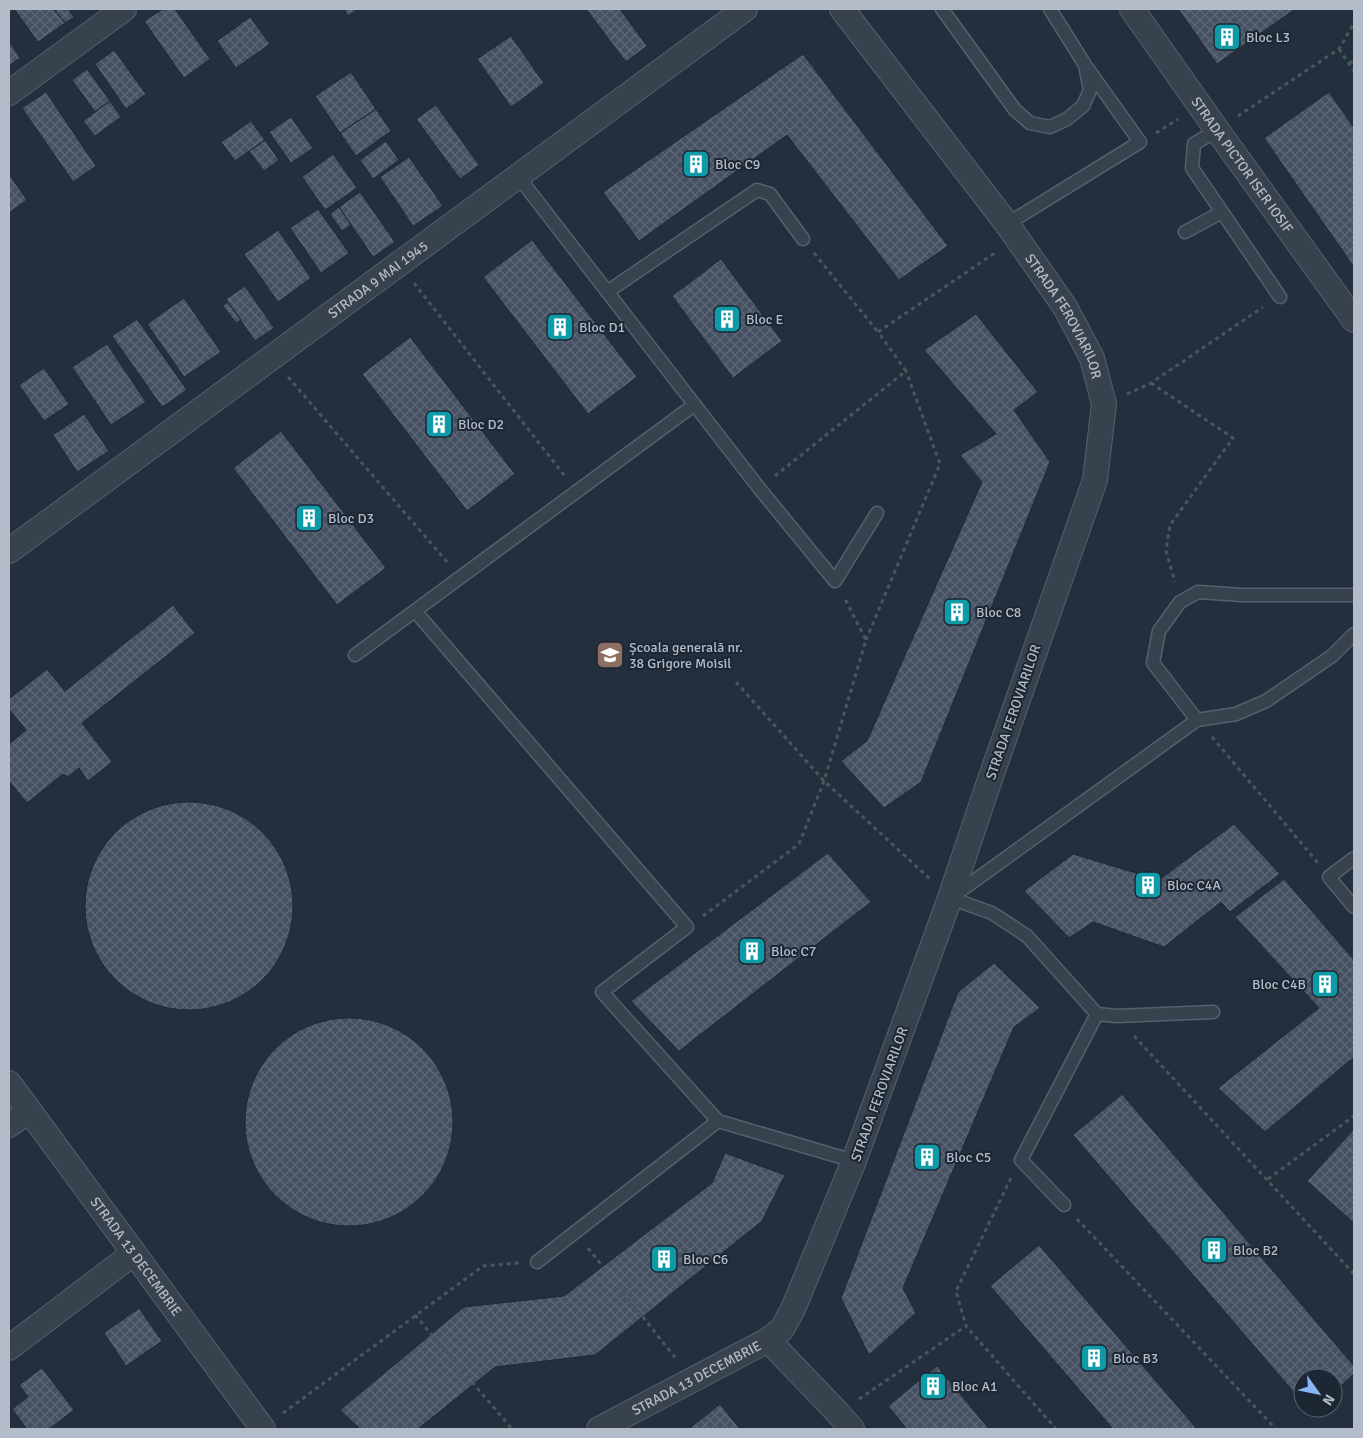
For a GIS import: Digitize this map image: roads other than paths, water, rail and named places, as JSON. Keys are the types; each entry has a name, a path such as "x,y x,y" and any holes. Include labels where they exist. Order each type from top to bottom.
{"street":[{"path":"9,93 124,9"},
{"name":"STRADA 9 MAI 1945","path":"9,551 745,9"},
{"name":"STRADA FEROVIARILOR","path":"768,1340 782,1329 793,1309 854,1161 950,898 1095,480 1104,404 1092,358 1065,307 1012,231 842,9"},
{"name":"STRADA PICTOR ISER IOSIF","path":"1132,9 1216,130 1354,320"},
{"name":"STRADA 13 DECEMBRIE","path":"9,1083 262,1429"},
{"path":"9,1125 29,1111"},
{"path":"9,1348 134,1253"},
{"path":"768,1340 845,1421"},
{"name":"STRADA 13 DECEMBRIE","path":"599,1429 768,1340"}],"lane":[{"path":"942,9 1015,110 1030,123 1050,127 1067,120 1083,106 1090,90 1085,65"},
{"path":"1012,231 1140,142 1085,65 1050,9"},
{"path":"1216,130 1194,144 1192,168 1280,297"},
{"path":"517,176 759,488 836,581 877,513"},
{"path":"607,292 757,190 770,194 803,239"},
{"path":"1185,232 1222,212"},
{"path":"355,655 694,405"},
{"path":"1197,720 1153,664 1159,631 1180,602 1198,592 1241,596 1354,595"},
{"path":"415,610 687,927 602,992 718,1121 854,1161"},
{"path":"950,898 1197,720 1236,714 1266,701 1332,656 1354,634"},
{"path":"1354,858 1329,877 1354,907"},
{"path":"950,898 992,913 1027,936 1097,1014 1116,1016 1213,1012"},
{"path":"1064,1206 1021,1160 1097,1014"},
{"path":"537,1262 718,1121"}],"place":[{"name":"Bloc L3","path":"1227,37"},
{"name":"Bloc C9","path":"696,164"},
{"name":"Bloc E","path":"727,319"},
{"name":"Bloc D1","path":"560,327"},
{"name":"Bloc D2","path":"439,424"},
{"name":"Bloc D3","path":"309,518"},
{"name":"Bloc C8","path":"957,612"},
{"name":"Școala generală nr. 38 Grigore Moisil","path":"610,655"},
{"name":"Bloc C4A","path":"1148,885"},
{"name":"Bloc C7","path":"752,951"},
{"name":"Bloc C4B","path":"1325,984"},
{"name":"Bloc C5","path":"927,1157"},
{"name":"Bloc B2","path":"1214,1250"},
{"name":"Bloc C6","path":"664,1259"},
{"name":"Bloc B3","path":"1094,1358"},
{"name":"Bloc A1","path":"933,1386"}]}
